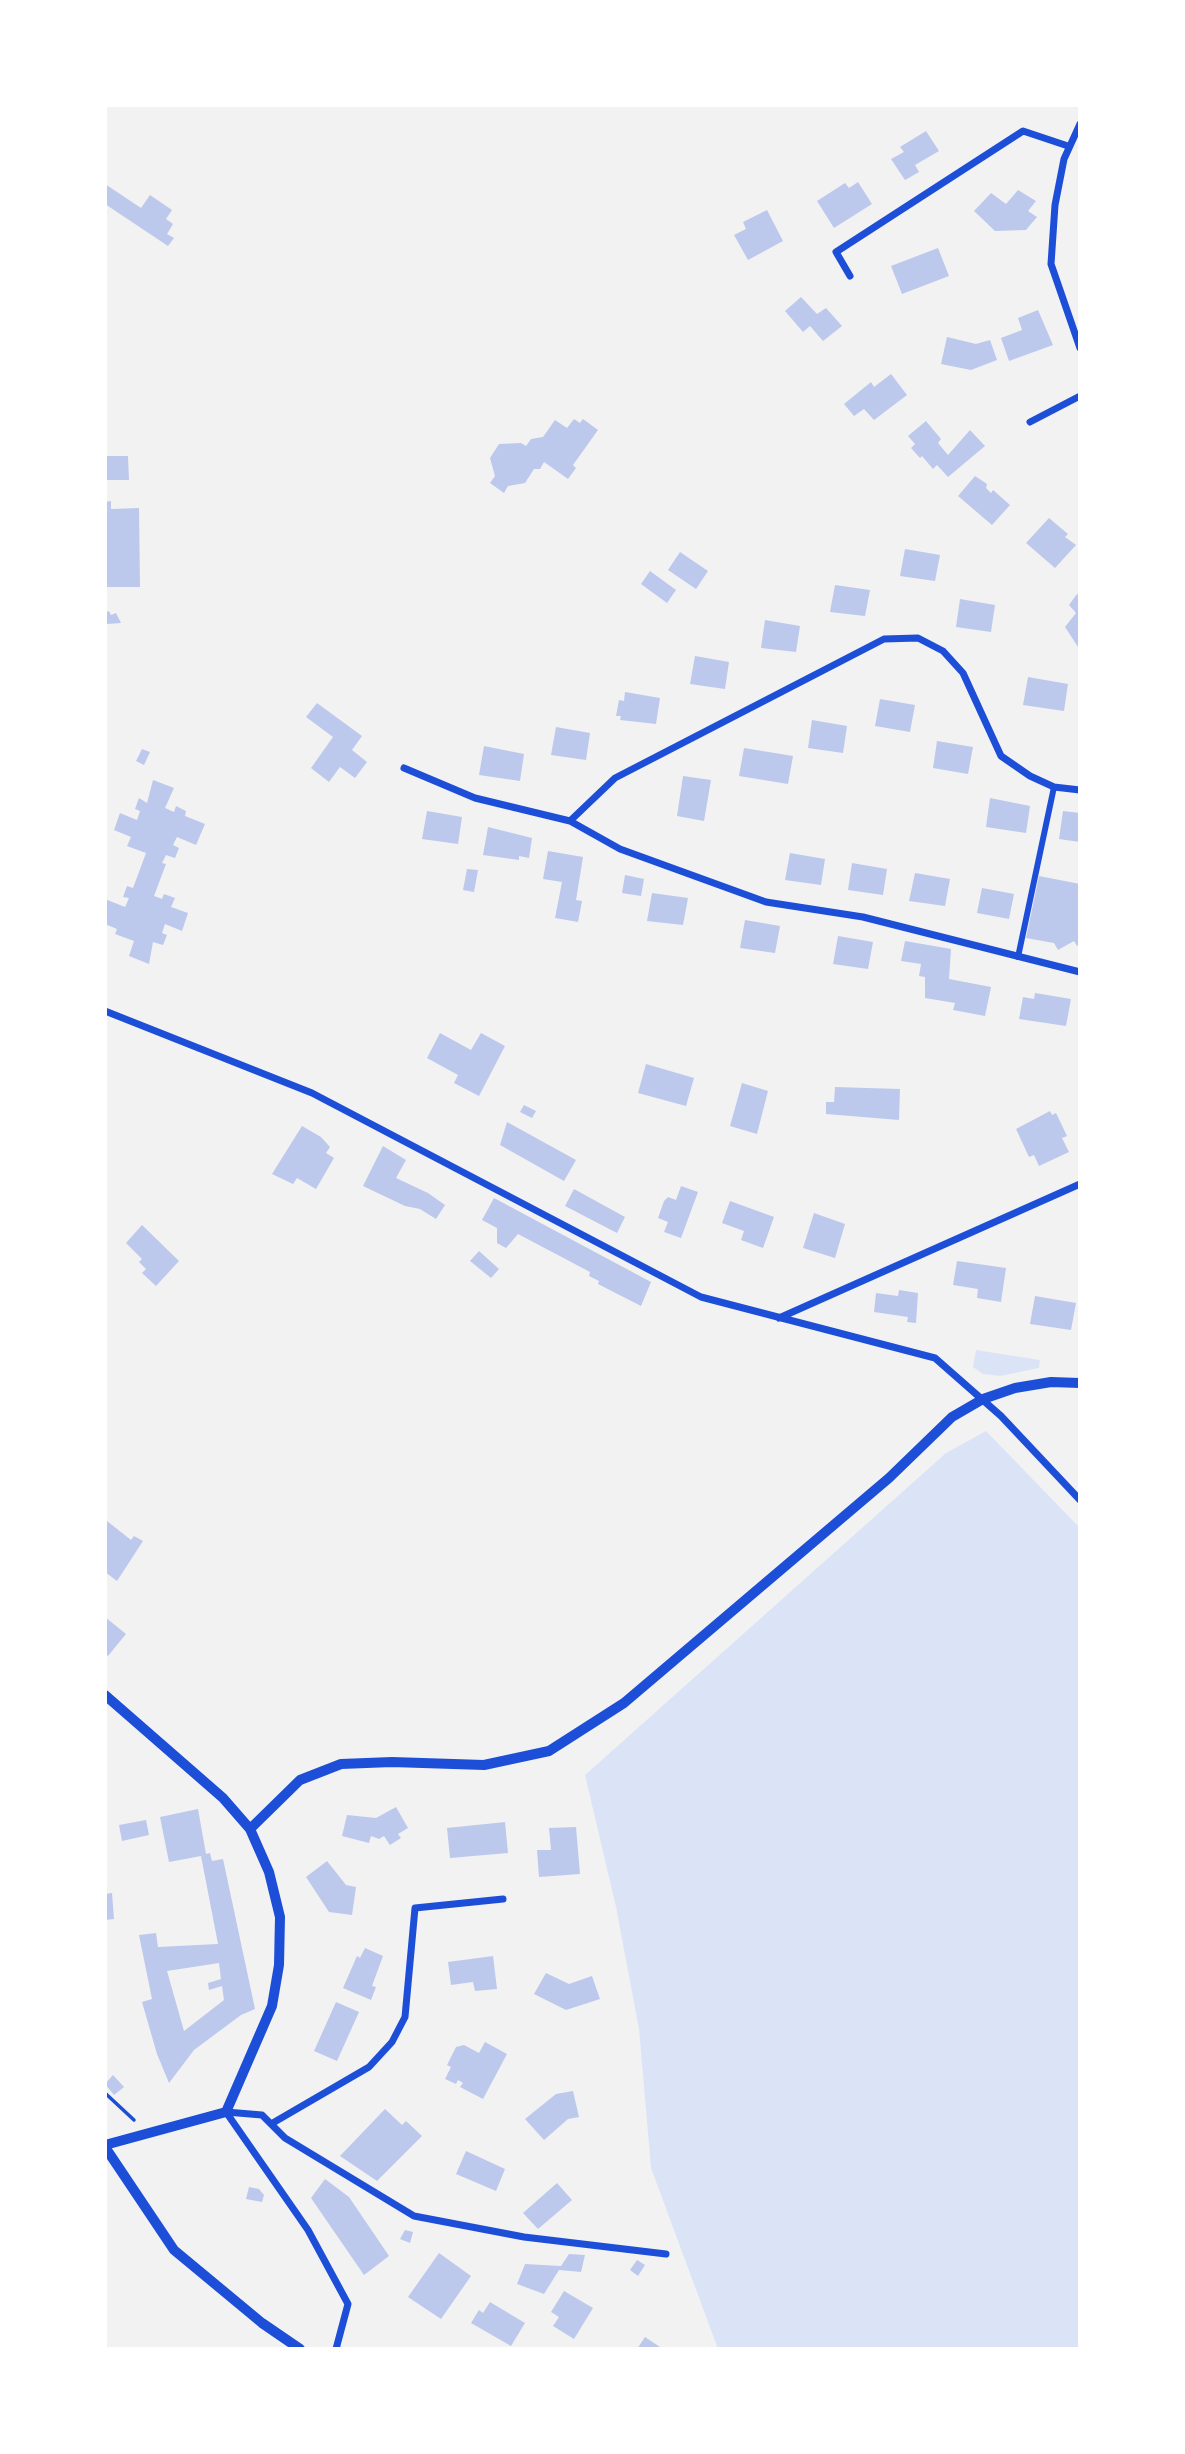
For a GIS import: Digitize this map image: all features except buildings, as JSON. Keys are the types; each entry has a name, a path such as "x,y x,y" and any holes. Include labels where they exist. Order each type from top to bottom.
{"street":[{"path":"1080,124 1068,146 1055,205 1051,264 1080,348"},
{"path":"850,276 836,252 1023,131 1068,146"},
{"path":"1069,320 1080,316"},
{"path":"1030,422 1080,396"},
{"path":"570,821 615,778 884,639 918,638 943,651 963,673 1001,756 1030,776 1055,787 1080,790"},
{"path":"404,768 475,798 570,821 620,849 766,902 863,916 1080,972"},
{"path":"1018,957 1055,787"},
{"path":"105,1011 312,1093 701,1297 935,1359 983,1399 1080,1500"},
{"path":"778,1318 1080,1184"},
{"path":"250,1829 300,1780 341,1764 392,1762 484,1765 549,1751 624,1703 889,1478 952,1416 983,1399 1030,1385 1080,1383"},
{"path":"105,1695 223,1798 250,1829 270,1872 280,1917 279,1965 272,2006 226,2112"},
{"path":"271,2124 369,2067 393,2042 405,2017 415,1908 503,1899"},
{"path":"226,2112 308,2230 348,2304 336,2349"},
{"path":"300,2349 261,2323 174,2250 105,2146 226,2112 262,2115 285,2138 414,2216 524,2237 666,2254"}],"path":[{"path":"105,2093 149,2133"}],"shaded area":[{"path":"976,1350 1040,1360 1039,1368 1000,1376 983,1374 973,1367"},
{"path":"986,1431 1080,1528 1080,2349 718,2349 651,2168 639,2029 616,1907 585,1775 946,1453"}]}
